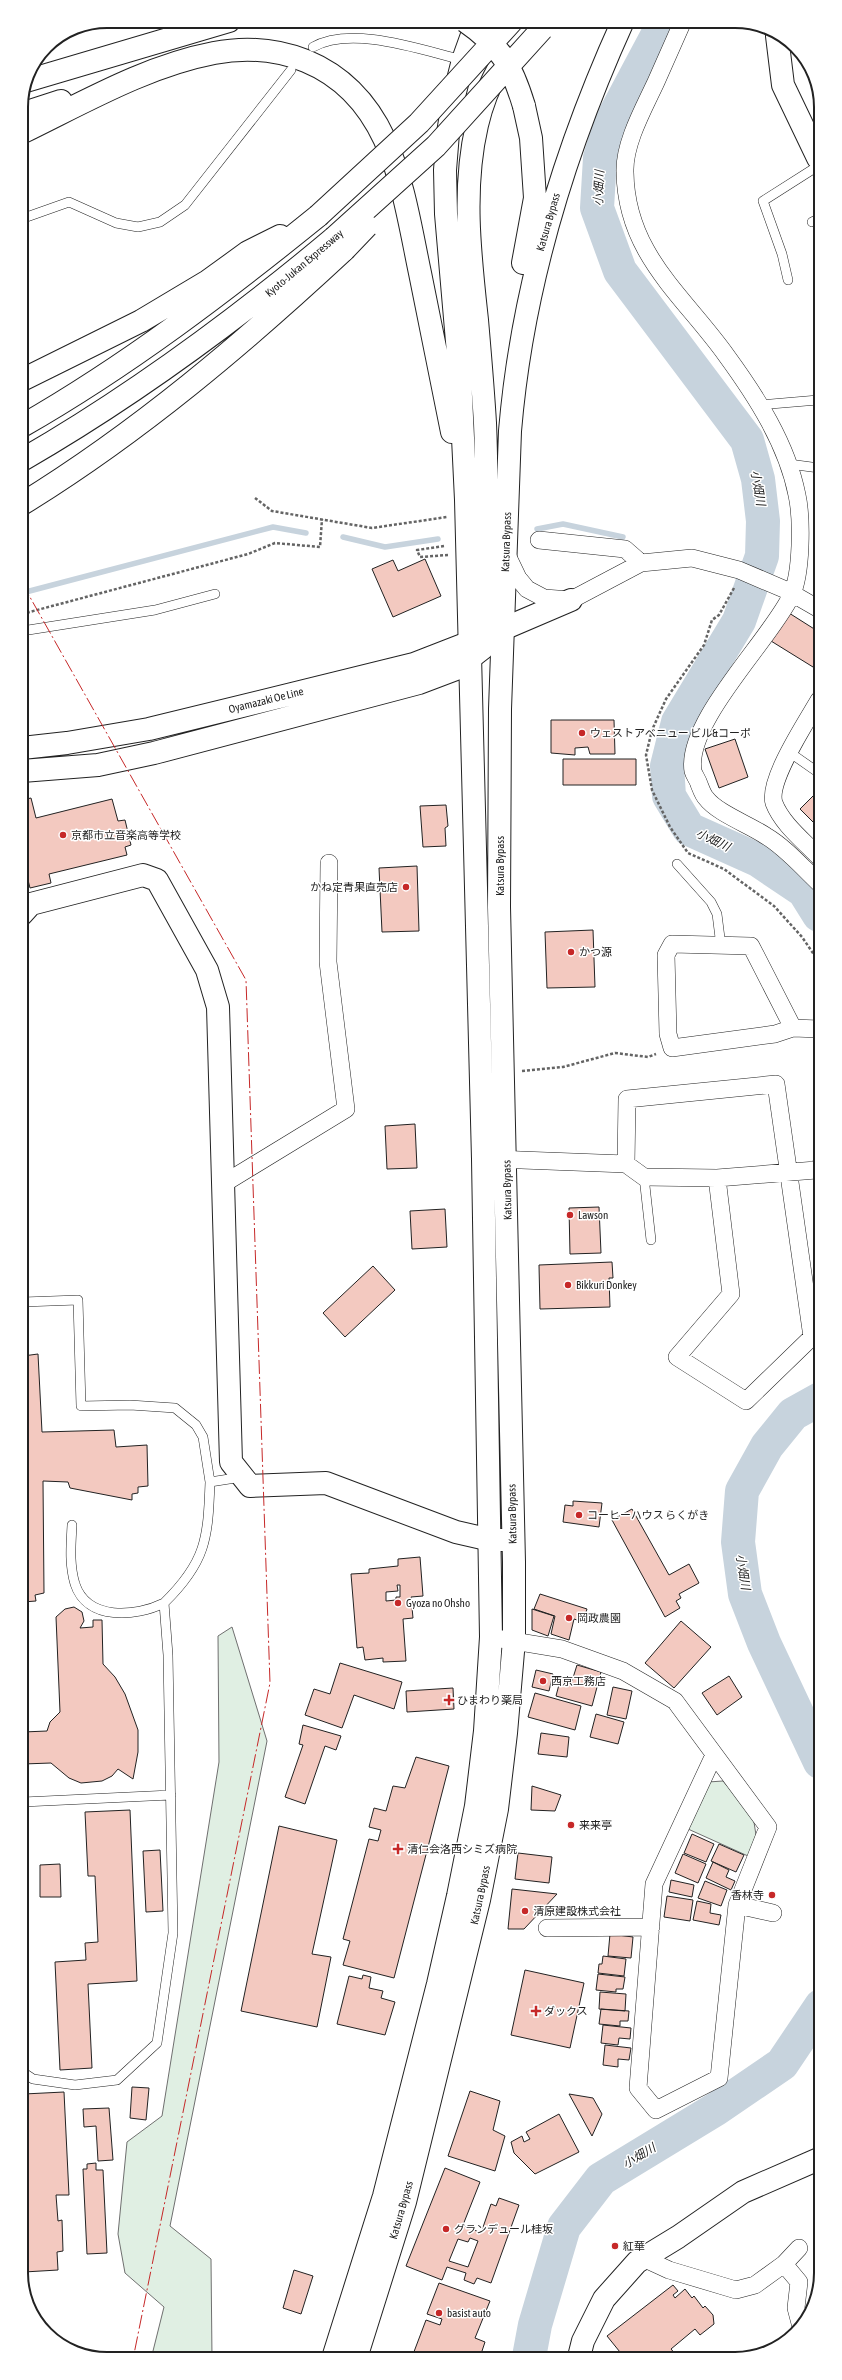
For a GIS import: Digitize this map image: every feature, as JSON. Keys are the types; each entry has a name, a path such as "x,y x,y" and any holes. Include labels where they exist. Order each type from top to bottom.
{"main road":[{"path":"33,79 206,28"},
{"path":"473,647 497,476 503,373 535,198 531,138 517,81 508,62 497,47 474,28"},
{"name":"Katsura Bypass","path":"336,2352 384,2196 438,1984 458,1896 477,1798 485,1731 491,1637 491,1540 473,647 467,554 460,376 448,228 445,170 448,133 463,60 474,28"},
{"path":"28,422 179,324 251,271 318,216 419,123 506,28"},
{"path":"497,476 482,375 469,231 472,155 477,125 485,99 501,64 537,28"},
{"path":"28,500 78,467 185,389 292,298 339,244 436,146 538,28"},
{"name":"Katsura Bypass","path":"358,2352 405,2202 479,1900 497,1809 514,1640 506,1159 502,1074 499,906 500,709 506,552 497,476 523,330 540,248 578,127 620,28"},
{"path":"40,65 177,37"},
{"path":"778,41 783,85 814,150"},
{"path":"28,112 149,72 213,53 238,49 266,50 292,55 326,71 354,93 370,111 382,132 402,186 466,500"},
{"path":"28,130 149,72"},
{"path":"28,377 141,321 208,281 248,252 318,216"},
{"name":"Kyoto-Jukan Expressway","path":"28,457 55,441 196,347 268,293 339,244"},
{"name":"Oyamazaki Oe Line","path":"28,747 67,743 149,729 414,664 473,647 503,629 572,600"},
{"name":"Oyamazaki Oe Line","path":"28,771 98,765 154,753 419,683 456,669 473,647"},
{"path":"28,907 31,904 143,875 157,880 207,970 218,1007 231,1462 250,1486 326,1483 456,1532 491,1540 512,1540"},
{"path":"580,2352 583,2341 604,2299 637,2262 743,2192 814,2161"}],"street":[{"path":"680,28 635,126 625,171 631,221 657,270 726,354 760,405 789,464 797,495 800,522 799,555 789,592 758,647 732,678 710,716 696,744 693,771 706,799 738,821 766,836 814,879"},
{"path":"540,540 626,549 640,563"},
{"path":"506,552 518,578 527,589 544,598 572,600 640,563 692,558 739,570 814,604"},
{"path":"814,709 789,752 775,782 774,802 782,817 814,852"},
{"path":"222,1184 346,1109 328,962 329,864"},
{"path":"793,1028 751,946 672,944 666,955 668,1034 672,1048 775,1034 793,1028 814,1030"},
{"path":"626,1164 627,1098 776,1084 812,1337 746,1401 677,1358 731,1294 717,1178"},
{"path":"483,1159 626,1164 644,1177 717,1178 814,1170"},
{"path":"491,1637 562,1649 623,1671 675,1701 768,1827 737,1905 719,2078 656,2110 638,2088 654,1884 714,1755"},
{"path":"737,1905 773,1913"},
{"path":"547,1928 651,1927"},
{"path":"643,2258 669,2270 736,2290 755,2285 784,2264 799,2248"},
{"path":"784,2264 799,2282 796,2308 799,2319"}],"lane":[{"path":"313,47 325,40 337,38 368,39 463,60"},
{"path":"28,217 69,202 116,223 138,227 160,222 185,205 291,70"},
{"path":"788,280 782,254 763,201 814,169"},
{"path":"760,405 814,400"},
{"path":"789,464 814,467"},
{"path":"28,630 155,610 215,594"},
{"path":"789,752 814,770"},
{"path":"677,864 711,902 717,914 721,946"},
{"path":"644,1177 651,1240"},
{"path":"28,1302 78,1300 81,1406 130,1405 174,1408 196,1425 203,1437 207,1450 210,1482 209,1517 201,1556 190,1574 164,1603 143,1611 117,1613 105,1612 85,1598 75,1586 72,1572 72,1525"},
{"path":"210,1482 244,1477"},
{"path":"28,2076 33,2079 75,2085 117,2080 156,2043 172,1933 168,1655 164,1603"},
{"path":"28,1802 171,1795"}],"path":[{"path":"255,498 272,511 372,528 448,517"},
{"path":"28,612 248,554 275,542 320,547 322,519"},
{"path":"444,546 418,550 420,557 467,554"},
{"path":"502,1074 563,1067 615,1053 648,1057 672,1048"}],"green space":[{"path":"232,1627 267,1741 170,2226 211,2259 212,2352 153,2352 164,2307 125,2273 118,2234 127,2142 162,2116 219,1762 218,1636"},
{"path":"723,1781 753,1816 756,1835 748,1856 688,1829 708,1782"}],"building":[{"path":"425,559 441,596 393,617 372,569 393,560 398,571"},
{"path":"789,613 814,629 814,666 813,667 771,641"},
{"name":"ウェストアベニュー ビル&コーポ","path":"551,720 614,720 615,754 590,754 588,747 575,748 575,755 551,753"},
{"path":"735,739 748,777 719,788 705,749"},
{"path":"563,759 636,759 636,785 563,785"},
{"path":"814,795 814,823 800,809"},
{"path":"31,798 36,818 112,799 118,821 125,820 131,845 125,847 127,855 49,874 51,883 30,888 28,880 28,799"},
{"path":"446,805 448,826 445,828 446,846 423,847 420,806"},
{"path":"417,866 419,931 382,932 379,868"},
{"path":"593,930 595,987 547,988 545,932"},
{"path":"415,1124 417,1168 387,1169 385,1126"},
{"path":"599,1207 601,1253 570,1254 569,1208"},
{"path":"445,1209 447,1247 412,1249 410,1211"},
{"path":"612,1262 613,1278 609,1278 610,1307 540,1309 539,1265"},
{"path":"373,1266 395,1290 345,1337 323,1313"},
{"path":"38,1354 42,1432 114,1430 116,1447 147,1445 148,1486 138,1487 138,1493 132,1494 132,1500 70,1488 68,1482 43,1481 44,1593 35,1595 36,1601 28,1602 28,1355"},
{"path":"573,1501 602,1503 599,1527 563,1522 565,1505 573,1506"},
{"path":"632,1509 669,1575 689,1564 699,1583 679,1594 681,1598 676,1601 680,1608 665,1617 612,1520"},
{"path":"420,1557 423,1596 411,1597 413,1618 403,1619 406,1661 383,1662 383,1658 365,1660 363,1647 357,1648 351,1574 369,1573 369,1569 398,1566 398,1559","holes":["397,1585 400,1585 400,1597 396,1597 396,1600 386,1601 386,1592 398,1591"]},
{"name":"岡政農園","path":"540,1594 587,1609 583,1622 574,1619 569,1640 551,1634 555,1616 534,1609"},
{"path":"74,1607 82,1612 84,1621 80,1628 93,1627 93,1620 102,1620 103,1664 115,1677 125,1694 138,1730 138,1752 133,1779 118,1769 112,1776 102,1781 81,1783 69,1778 51,1763 28,1764 28,1732 47,1731 50,1722 60,1712 56,1617 65,1609"},
{"path":"532,1609 554,1616 548,1636 532,1630"},
{"path":"681,1621 711,1647 674,1688 645,1663"},
{"path":"340,1663 402,1682 394,1709 354,1695 342,1728 305,1715 314,1689 330,1694"},
{"path":"577,1665 601,1672 592,1706 556,1696 561,1677 572,1681"},
{"name":"西京工務店","path":"536,1670 553,1674 549,1691 532,1687"},
{"path":"729,1676 742,1697 717,1715 702,1693"},
{"path":"613,1687 632,1691 626,1719 607,1715"},
{"path":"453,1688 454,1709 407,1712 406,1691"},
{"path":"535,1693 581,1706 575,1730 528,1717"},
{"path":"596,1714 624,1722 618,1744 590,1737"},
{"path":"303,1725 341,1736 336,1750 325,1746 305,1804 285,1797 303,1745 299,1744"},
{"path":"541,1733 569,1737 567,1757 538,1754"},
{"path":"416,1757 449,1766 394,1978 343,1965 350,1941 343,1939 369,1839 378,1841 381,1830 369,1827 374,1808 386,1811 393,1786 405,1788"},
{"path":"532,1786 561,1795 555,1811 531,1810"},
{"path":"130,1810 137,1981 88,1984 92,2068 60,2070 55,1962 86,1960 85,1943 98,1942 95,1876 88,1876 85,1812"},
{"path":"279,1826 337,1840 312,1954 331,1957 317,2027 241,2011"},
{"path":"692,1834 714,1844 706,1862 684,1853"},
{"path":"719,1844 744,1855 736,1872 711,1861"},
{"path":"160,1850 163,1911 146,1912 143,1851"},
{"path":"518,1853 552,1857 549,1883 515,1879"},
{"path":"683,1854 706,1864 698,1883 675,1873"},
{"path":"713,1862 729,1870 726,1877 735,1881 731,1890 706,1878"},
{"path":"60,1864 61,1897 40,1897 40,1865"},
{"path":"671,1880 694,1885 692,1897 669,1892"},
{"path":"705,1881 727,1890 721,1906 698,1898"},
{"name":"清原建設株式会社","path":"512,1889 557,1894 524,1929 508,1929"},
{"path":"667,1896 693,1900 690,1921 664,1917"},
{"path":"697,1901 711,1904 710,1913 721,1915 719,1925 693,1920"},
{"path":"610,1934 633,1937 631,1958 608,1956"},
{"path":"603,1956 626,1959 624,1976 598,1973 599,1964 602,1964"},
{"path":"525,1970 584,1983 570,2048 511,2035"},
{"path":"598,1974 625,1977 623,1989 616,1989 616,1992 596,1990"},
{"path":"363,1975 371,1977 369,1988 383,1991 381,1998 395,2002 385,2035 337,2024 349,1976 362,1979"},
{"path":"600,1992 626,1994 625,2011 599,2009"},
{"path":"601,2009 629,2011 628,2021 620,2021 620,2026 599,2024"},
{"path":"603,2025 631,2028 630,2039 619,2038 618,2045 601,2043"},
{"path":"605,2045 631,2048 629,2060 618,2059 618,2067 603,2065"},
{"path":"132,2087 149,2088 146,2120 130,2118"},
{"path":"470,2091 500,2101 493,2130 505,2136 495,2171 448,2156"},
{"path":"64,2092 69,2195 56,2195 58,2221 62,2220 63,2251 57,2252 58,2270 28,2272 28,2094"},
{"path":"569,2094 593,2098 602,2114 592,2136"},
{"path":"109,2108 113,2160 98,2161 96,2126 84,2127 83,2109"},
{"path":"559,2114 579,2152 535,2174 514,2153 511,2142 522,2136 524,2142 530,2139 526,2132"},
{"path":"96,2163 96,2170 103,2170 107,2253 87,2254 83,2169 87,2169 87,2164"},
{"name":"グランデュール桂坂","path":"445,2168 480,2182 463,2225 481,2233 491,2204 496,2206 499,2198 519,2205 491,2283 477,2278 474,2284 464,2280 466,2273 447,2267 442,2280 406,2266","holes":["470,2238 478,2241 468,2267 449,2261 458,2239 468,2242"]},
{"path":"294,2270 313,2276 301,2314 283,2308"},
{"path":"439,2283 490,2301 475,2338 485,2342 482,2352 414,2352 426,2320 440,2325 442,2319 427,2314"},
{"path":"673,2285 678,2291 673,2295 675,2298 685,2289 692,2298 694,2296 703,2308 705,2306 713,2315 714,2324 700,2335 695,2329 671,2349 674,2352 620,2352 607,2336"}],"waterway":[{"name":"小畑川","path":"661,28 609,126 600,158 597,208 620,271 747,440 758,479 763,521 762,556 739,621 678,722 667,766 669,796 689,829 758,860 804,891 814,907"},
{"path":"537,529 563,524 623,537"},
{"path":"28,591 273,527 306,533"},
{"path":"343,537 385,547 438,539"},
{"name":"小畑川","path":"814,1402 793,1414 767,1446 742,1491 738,1542 745,1594 764,1643 814,1749"},
{"name":"小畑川","path":"530,2352 535,2325 564,2227 601,2179 716,2109 782,2064 814,2016"}],"power":[{"path":"28,594 246,980 270,1683 134,2352"}],"place":[{"name":"ウェストアベニュー ビル&コーポ","path":"582,733"},
{"name":"京都市立音楽高等学校","path":"63,835"},
{"name":"かね定青果直売店","path":"406,887"},
{"name":"かつ源","path":"571,952"},
{"name":"Lawson","path":"570,1215"},
{"name":"Bikkuri Donkey","path":"568,1285"},
{"name":"コーヒーハウス らくがき","path":"579,1515"},
{"name":"Gyoza no Ohsho","path":"398,1603"},
{"name":"岡政農園","path":"569,1618"},
{"name":"西京工務店","path":"543,1681"},
{"name":"ひまわり薬局","path":"449,1700"},
{"name":"来来亭","path":"571,1825"},
{"name":"清仁会洛西シミズ病院","path":"398,1849"},
{"name":"香林寺","path":"772,1895"},
{"name":"清原建設株式会社","path":"525,1911"},
{"name":"ダックス","path":"536,2011"},
{"name":"グランデュール桂坂","path":"446,2229"},
{"name":"紅華","path":"615,2246"},
{"name":"basist auto","path":"439,2313"}]}
